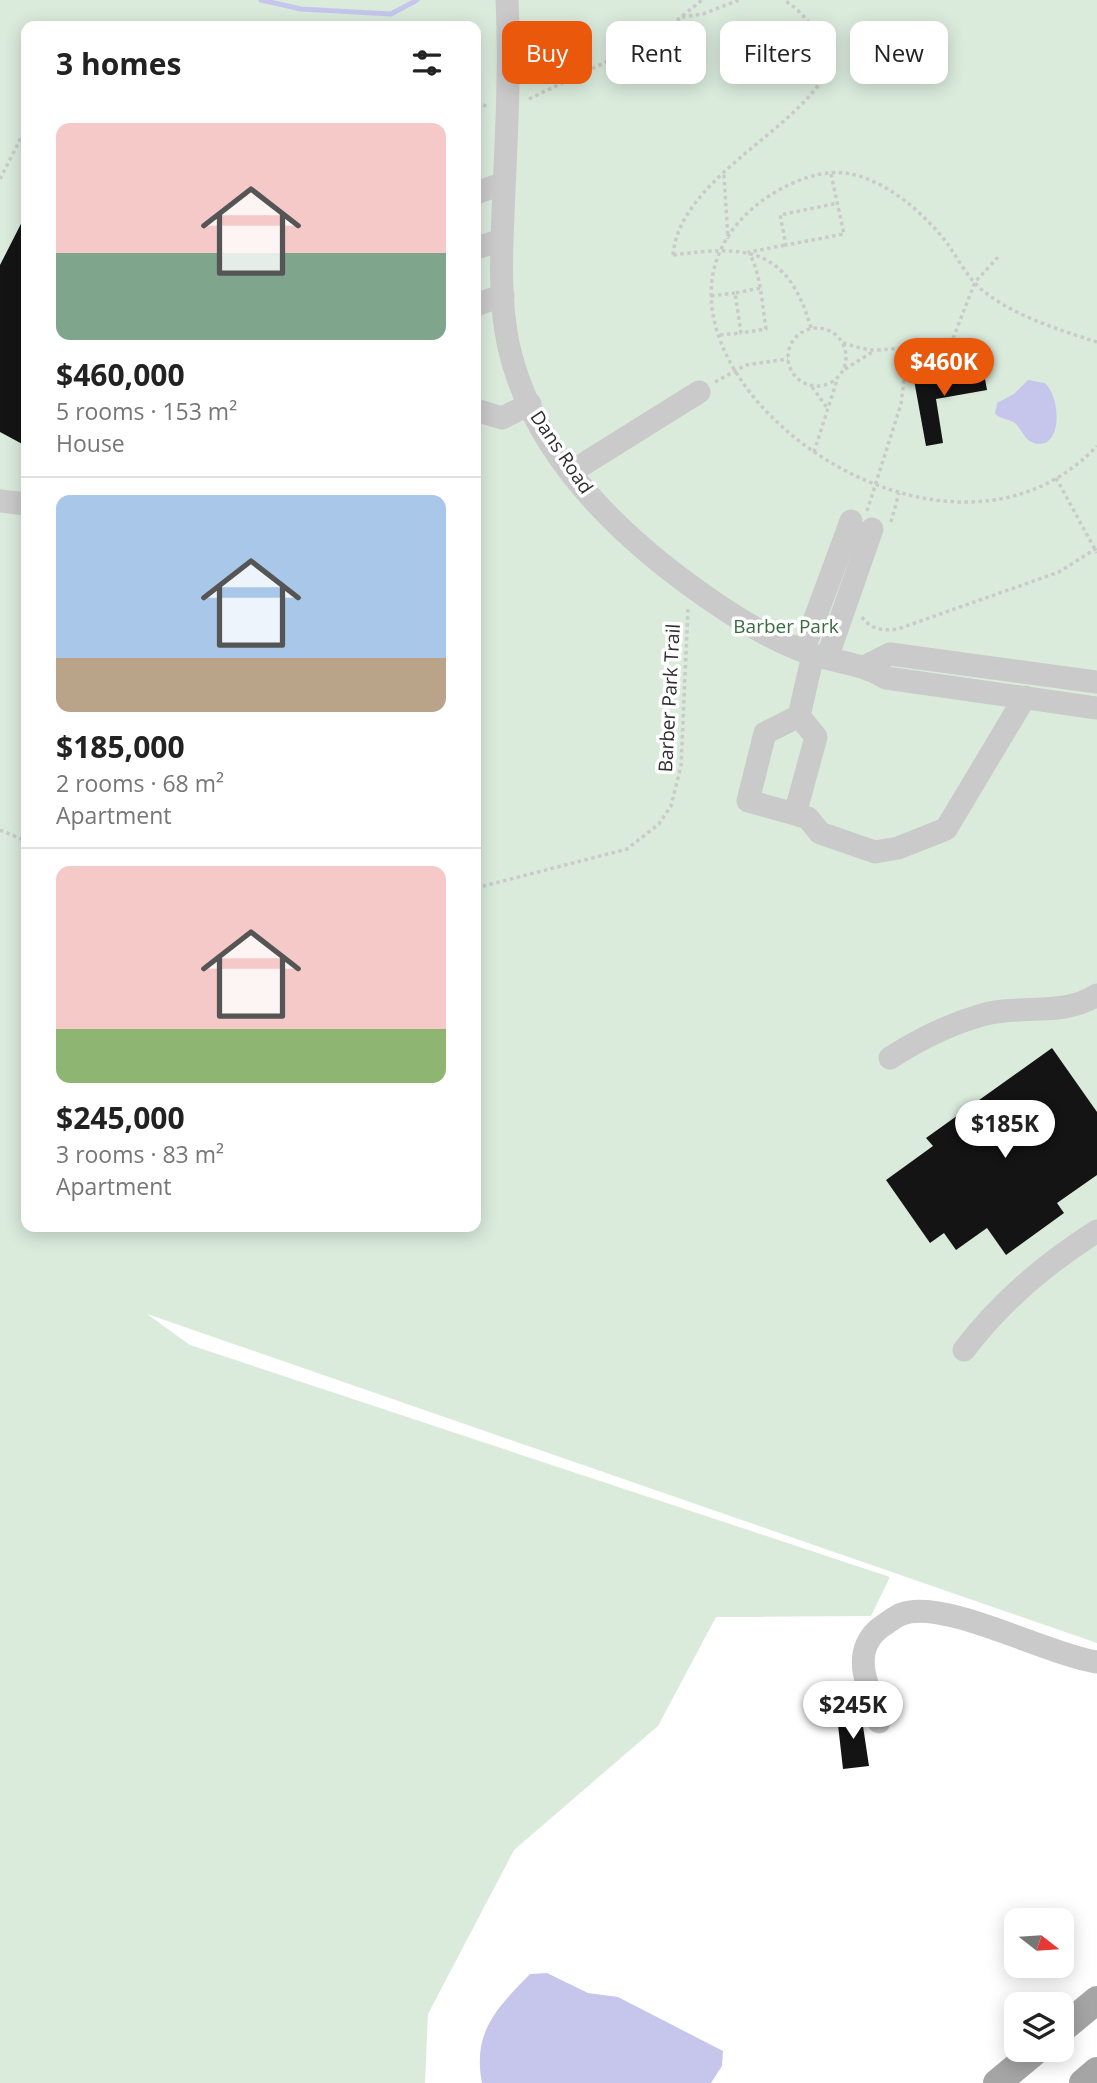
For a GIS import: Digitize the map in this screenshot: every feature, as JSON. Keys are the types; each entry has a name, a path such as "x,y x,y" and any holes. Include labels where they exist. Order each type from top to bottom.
{"main road":[{"path":"1074,2019 1097,2000"},
{"path":"997,2083 1022,2062"},
{"path":"1083,2083 1097,2071"}],"lane":[{"name":"Dans Road","path":"507,0 510,59 502,240 503,295 508,343 541,428 571,472 607,516 727,611 781,642 814,654 866,666 886,678 1097,708"},
{"path":"481,191 504,183"},
{"path":"481,246 502,240"},
{"path":"481,303 503,295"},
{"path":"571,472 704,388"},
{"path":"481,412 502,418 530,404"},
{"path":"0,501 21,503"},
{"path":"869,524 814,654 799,716 765,733 748,801 808,818 820,833 875,852 898,848 946,829 1025,697"},
{"path":"866,666 890,654 1097,682"},
{"path":"795,814 816,737 799,716"},
{"path":"890,1058 912,1043 983,1014 1028,1007 1060,1009 1086,1002 1097,995"},
{"path":"964,1350 999,1307 1028,1281 1097,1231"},
{"path":"879,1722 864,1669 865,1645 877,1629 904,1613 932,1611 960,1618 1059,1654 1097,1662"}],"path":[{"path":"481,105 508,109 631,50 702,0"},
{"path":"680,18 703,14 739,0"},
{"path":"785,0 808,20 817,36 822,53 823,75 816,89 703,195 676,234 672,255 722,248 749,252 772,263 792,285 811,328"},
{"path":"0,179 21,138"},
{"path":"749,252 844,234 831,174"},
{"path":"1097,342 1057,329 985,293 940,235 908,204 861,176 831,174 785,187 763,200 737,225 722,248 712,271 711,296 720,335 736,369 760,405 779,426 854,478 899,493 940,502 970,502 1018,494 1056,478 1097,446"},
{"path":"724,175 728,239"},
{"path":"786,245 780,215 838,203"},
{"path":"720,335 766,329 757,266 749,252"},
{"path":"869,524 876,486 901,404 901,387 910,372 949,349 975,282 999,256"},
{"path":"711,296 760,288"},
{"path":"735,293 741,333"},
{"path":"828,409 810,386 794,375 788,359 795,338 811,328 830,330 843,343 846,351 844,370"},
{"path":"843,343 876,350 903,347 915,350 930,360"},
{"path":"814,452 838,378 844,370 876,350"},
{"path":"704,388 746,365 788,359"},
{"path":"810,386 820,387 838,378"},
{"path":"860,606 868,625 877,629 898,629 1059,572 1096,550 1056,478"},
{"path":"869,524 899,493"},
{"name":"Barber Park Trail","path":"481,887 627,849 659,824 671,806 681,766 688,582"},
{"path":"0,830 21,839"}],"green space":[{"name":"Barber Park","path":"0,0 1097,0 1097,1643 147,1314 190,1345 890,1577 871,1616 716,1617 658,1726 514,1850 428,2014 425,2083 0,2083"}],"water":[{"path":"1028,380 1045,383 1054,400 1054,432 1050,439 1043,443 1031,442 1015,423 995,414 997,403 1014,394"},
{"path":"547,1973 588,1993 618,1997 723,2051 722,2066 711,2083 482,2083 481,2049 490,2022 507,1998 530,1974"}],"building":[{"path":"21,224 21,443 0,432 0,265"},
{"path":"983,368 987,390 936,399 943,443 926,446 914,380"},
{"path":"1052,1048 1097,1112 1097,1175 1057,1203 1064,1213 1006,1255 987,1228 956,1250 944,1233 930,1243 886,1180 933,1146 926,1138"},
{"path":"861,1713 869,1766 843,1769 837,1716"}],"waterway":[{"path":"261,0 301,9 391,14 417,0"}]}
